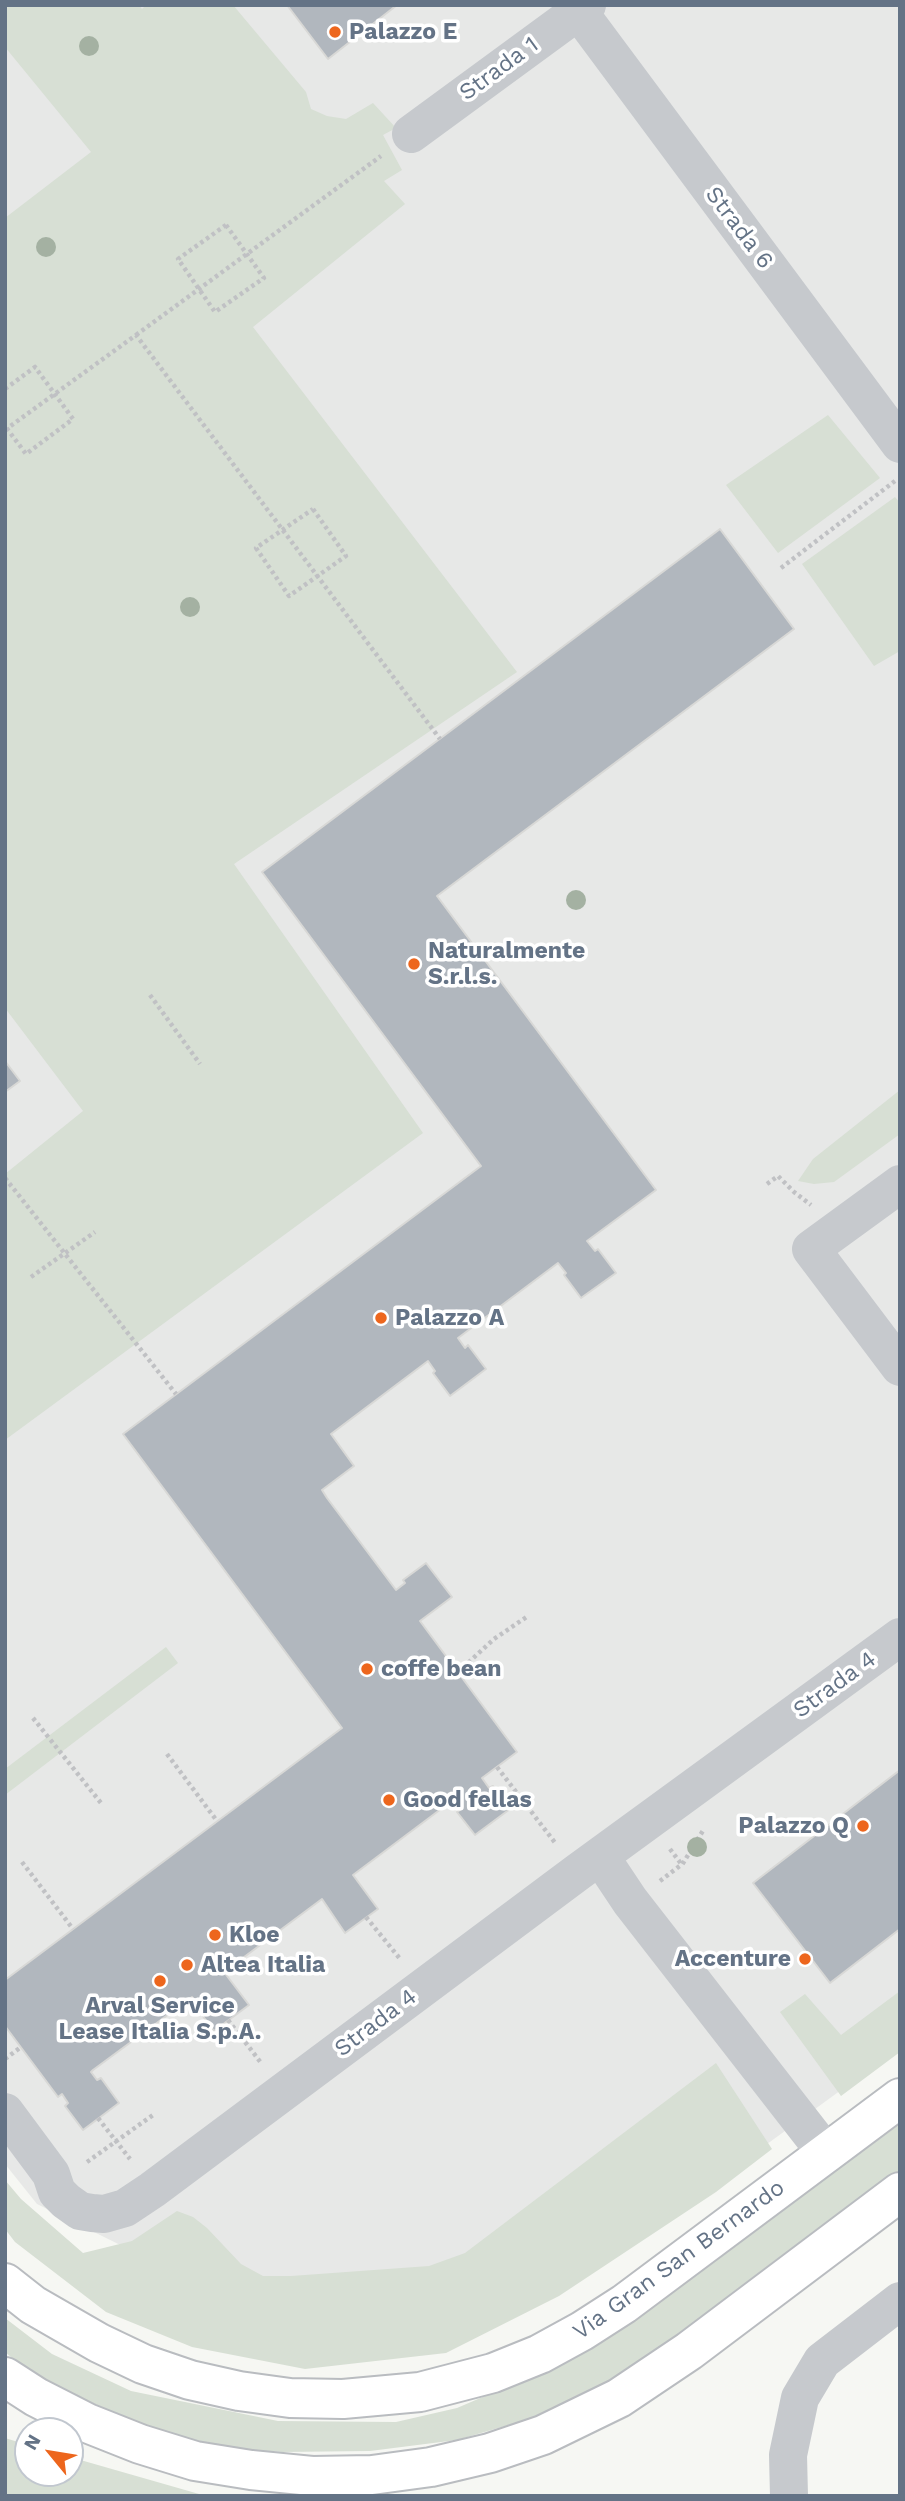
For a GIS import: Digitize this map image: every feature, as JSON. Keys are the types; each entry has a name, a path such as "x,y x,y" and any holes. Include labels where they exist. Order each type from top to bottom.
{"main road":[{"name":"Via Gran San Bernardo","path":"5,2283 44,2312 99,2343 143,2364 190,2380 264,2395 303,2398 369,2398 420,2392 493,2373 572,2338 624,2304 900,2098"},
{"path":"5,2377 36,2397 87,2423 140,2444 195,2461 312,2476 372,2475 431,2467 490,2453 543,2435 619,2398 689,2351 900,2192"}],"lane":[{"name":"Strada 1","path":"411,134 583,8"},
{"name":"Strada 6","path":"583,8 900,444"},
{"path":"900,1184 811,1249 900,1367"},
{"name":"Strada 4","path":"5,2112 51,2174 57,2192 80,2211 104,2214 125,2208 900,1637"},
{"path":"589,1864 630,1901 826,2153"},
{"path":"789,2496 788,2455 800,2398 822,2361 900,2301"}],"path":[{"path":"5,388 35,367 55,394 73,419 26,454 6,428 55,394 247,255 411,134"},
{"path":"226,225 247,255 264,278 215,312 178,259 226,225"},
{"path":"136,335 440,739"},
{"path":"781,568 900,478"},
{"path":"313,509 346,556 289,596 256,548 282,529 313,509"},
{"path":"150,995 200,1064"},
{"path":"5,1178 176,1395"},
{"path":"30,1277 95,1232"},
{"path":"458,1672 494,1639 528,1616"},
{"path":"33,1718 101,1803"},
{"path":"167,1754 217,1821"},
{"path":"496,1767 589,1864"},
{"path":"22,1861 74,1929"},
{"path":"665,1878 682,1865"},
{"path":"366,1917 424,1987"},
{"path":"228,2021 284,2092"},
{"path":"5,2059 21,2047"},
{"path":"85,2164 153,2115"},
{"path":"98,2118 152,2190"}],"shaded area":[{"path":"5,5 900,5 900,2047 763,2147 285,2326 37,2204 5,2164"},
{"path":"5,5 139,5 142,9 146,5 233,5 306,92 311,109 327,116 346,119 373,103 396,128 383,135 402,170 384,181 405,204 253,327 517,672 234,864 423,1133 5,1440 5,1174 83,1111 5,1008 5,218 91,152 5,47"},
{"path":"828,415 880,478 778,553 726,485"},
{"path":"895,497 900,503 900,651 874,666 802,564"},
{"path":"900,1090 900,1134 834,1182 814,1184 798,1181 813,1159"},
{"path":"166,1647 178,1663 5,1795 5,1769"},
{"path":"900,1991 900,2052 841,2096 780,2012 805,1994 841,2035"},
{"path":"716,2063 772,2149 716,2192 559,2296 446,2353 305,2369 192,2347 106,2312 15,2242 5,2229 5,2180 21,2199 83,2253 132,2241 177,2211 193,2217 241,2264 263,2276 429,2266 465,2253"},
{"path":"900,2124 900,2174 758,2281 567,2408 457,2440 370,2451 282,2452 219,2448 142,2425 35,2377 5,2352 5,2318 52,2354 131,2391 278,2421 396,2422 457,2408 527,2378 627,2324"},
{"path":"5,2438 14,2441 14,2487 84,2487 84,2461 206,2496 5,2496"}],"building":[{"name":"Palazzo E","path":"287,5 397,5 328,59"},
{"name":"Palazzo A","path":"720,529 794,629 437,896 656,1190 587,1241 595,1251 598,1249 616,1273 581,1298 558,1263 458,1338 465,1348 468,1345 486,1369 450,1396 433,1373 435,1371 428,1361 331,1434 354,1466 322,1490 327,1498 396,1590 405,1583 403,1580 426,1563 452,1597 420,1621 517,1752 482,1778 489,1788 493,1786 510,1809 475,1835 457,1812 460,1810 453,1800 353,1875 378,1909 345,1933 322,1899 224,1972 249,2005 214,2031 192,1997 93,2070 91,2072 97,2080 101,2078 119,2103 83,2130 65,2106 68,2103 62,2094 58,2097 5,2026 5,1980 342,1728 123,1434 481,1166 262,872"},
{"path":"5,1061 20,1081 5,1092"},
{"name":"Palazzo Q","path":"900,1770 900,1929 830,1983 753,1883"}],"place":[{"name":"Palazzo E","path":"335,32"},
{"name":"Naturalmente S.r.l.s.","path":"414,964"},
{"name":"Palazzo A","path":"381,1318"},
{"name":"coffe bean","path":"367,1669"},
{"name":"Good fellas","path":"389,1800"},
{"name":"Palazzo Q","path":"863,1826"},
{"name":"Kloe","path":"215,1935"},
{"name":"Accenture","path":"805,1959"},
{"name":"Altea Italia","path":"187,1965"},
{"name":"Arval Service Lease Italia S.p.A.","path":"160,1981"}]}
